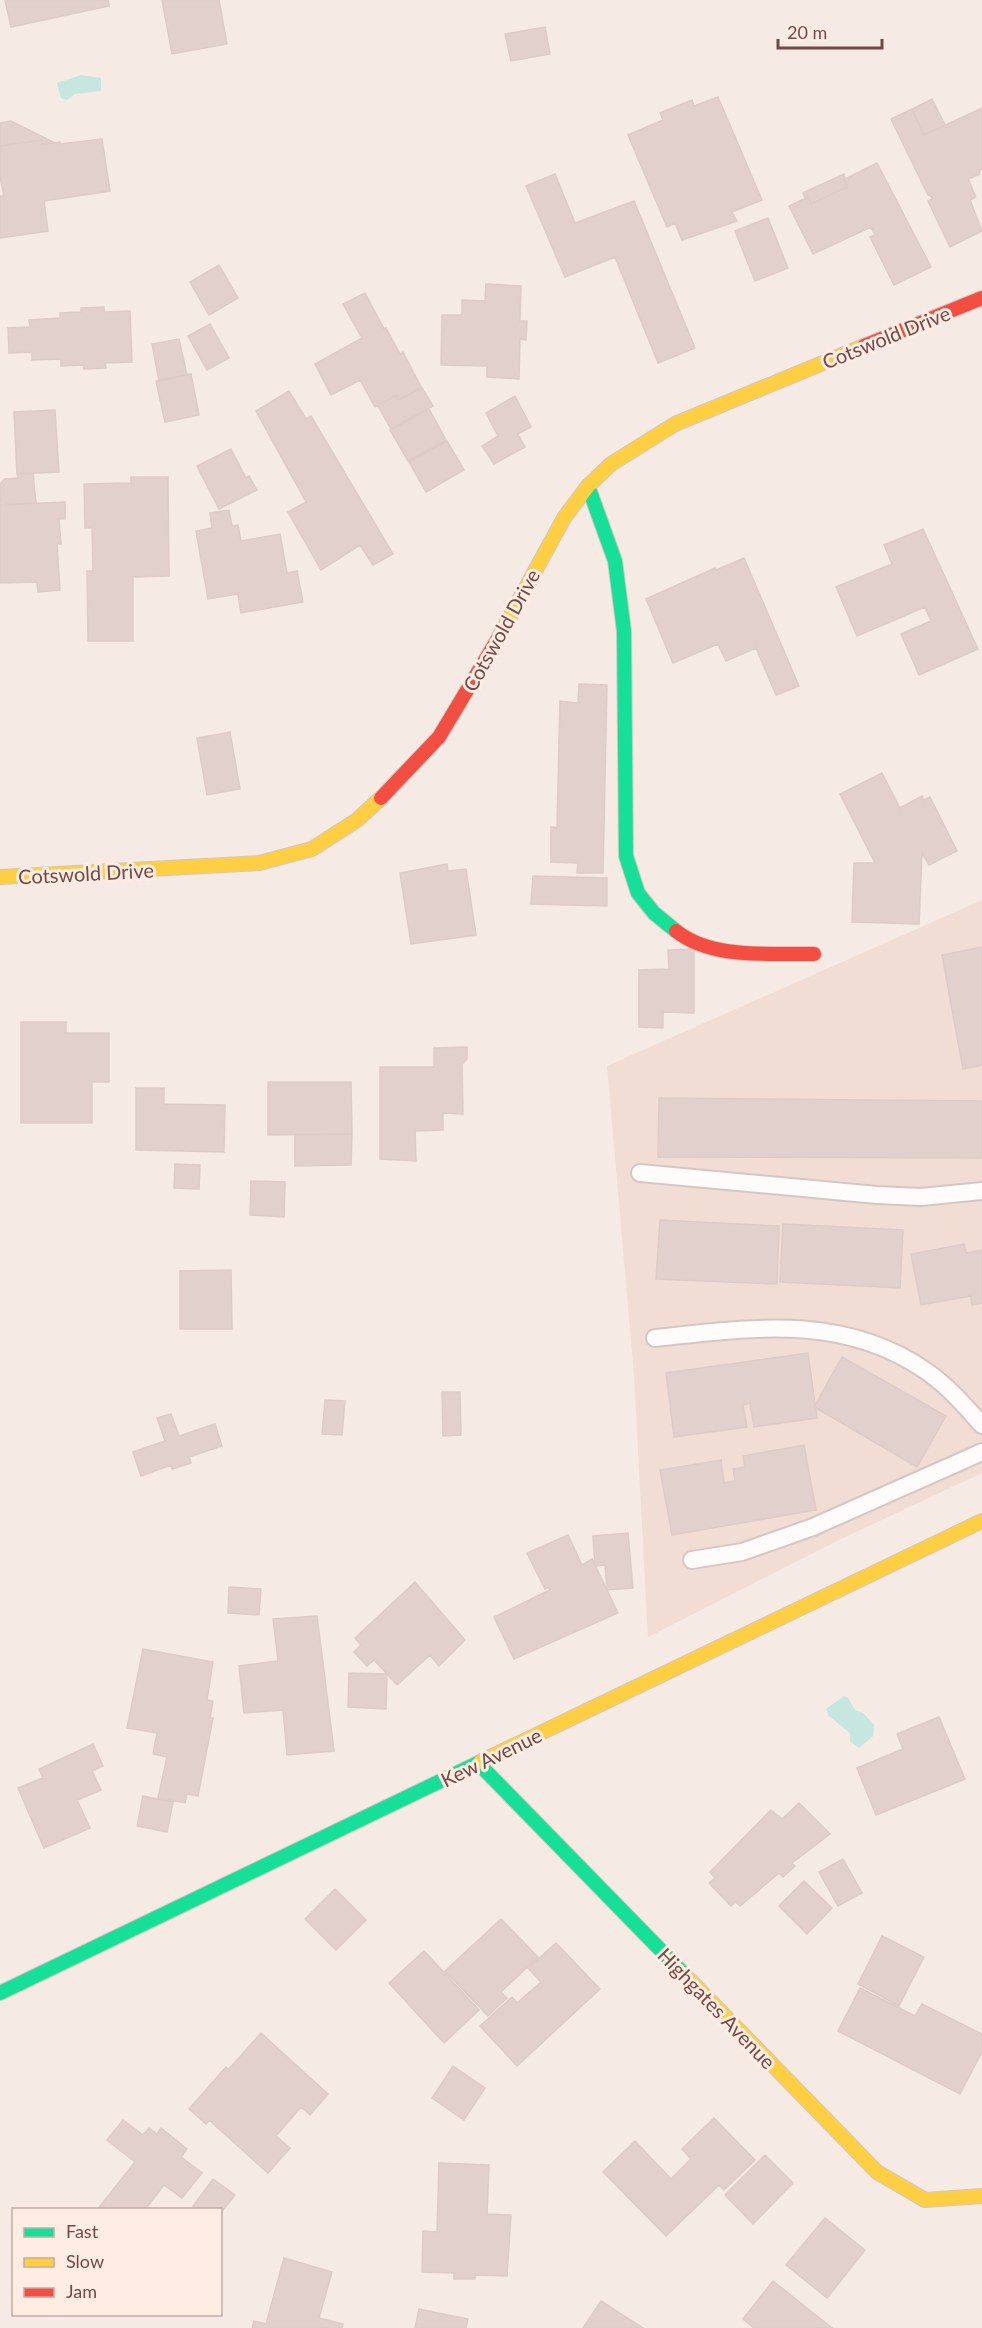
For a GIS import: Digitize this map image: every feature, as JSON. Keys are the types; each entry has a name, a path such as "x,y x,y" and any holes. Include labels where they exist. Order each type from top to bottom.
{"street":[{"name":"Cotswold Drive","path":"0,877 259,863 312,849 357,819 390,790 439,737 480,669 564,518 588,486 611,464 675,424 982,298"},
{"path":"588,486 615,561 624,631 626,856 638,893 654,912 683,936 722,951 814,954"},
{"name":"Kew Avenue","path":"0,1993 982,1521"},
{"name":"Highgates Avenue","path":"478,1763 877,2172 926,2200 982,2196"}],"lane":[{"path":"640,1173 877,1195 921,1197 982,1191"},
{"path":"655,1338 759,1327 797,1327 845,1335 884,1348 926,1371 953,1393 982,1425"},
{"path":"692,1560 742,1552 813,1527 982,1452"}],"shaded area":[{"path":"982,900 982,1473 839,1540 648,1637 634,1375 607,1066"}],"water":[{"path":"81,75 101,78 101,91 75,94 67,100 61,98 57,83"},
{"path":"844,1696 848,1698 855,1710 863,1713 874,1725 873,1736 859,1748 850,1741 850,1733 829,1716 826,1709"}],"building":[{"path":"5,0 108,0 109,6 11,27"},
{"path":"162,0 219,0 227,44 172,54"},
{"path":"545,27 550,54 511,61 505,34"},
{"path":"718,97 762,200 732,212 737,221 682,240 675,223 667,227 628,135 663,120 660,113 692,100 694,106"},
{"path":"932,99 945,125 924,135 912,109"},
{"path":"982,108 982,169 979,171 980,174 968,179 976,197 970,200 982,231 950,247 928,201 932,199 930,194 928,195 891,119 912,109 924,135"},
{"path":"11,121 55,143 43,144 42,140 0,146 0,123"},
{"path":"102,139 110,191 44,201 48,231 0,238 0,196 4,196 0,177 0,146 42,140 43,144 60,142 60,144"},
{"path":"877,163 931,267 894,285 870,237 875,235 871,227 813,254 789,206 808,197 811,204 847,187 843,180"},
{"path":"555,174 575,223 634,201 695,348 658,363 615,257 565,277 526,186"},
{"path":"844,174 847,187 811,204 808,197 805,198 803,193"},
{"path":"768,218 788,268 755,281 735,231"},
{"path":"219,265 238,298 209,315 190,282"},
{"path":"486,284 521,286 520,321 527,321 526,340 520,339 519,379 487,377 487,366 441,365 442,315 462,315 462,300 485,301"},
{"path":"365,293 400,354 403,352 421,387 399,400 397,395 375,407 360,380 331,395 315,364 362,338 343,304"},
{"path":"104,307 104,312 130,311 132,362 105,363 106,368 84,369 83,365 61,366 61,359 32,360 32,352 9,353 8,328 30,327 29,320 60,318 60,313 81,312 81,308"},
{"path":"210,324 229,358 207,370 188,336"},
{"path":"179,339 187,375 159,381 152,344"},
{"path":"191,374 199,415 165,422 156,381"},
{"path":"422,388 433,406 391,429 378,406 396,395 399,400"},
{"path":"289,391 306,419 311,416 393,554 373,565 360,545 321,570 288,512 306,502 256,411"},
{"path":"515,396 531,427 518,434 525,447 494,464 482,446 498,436 486,413"},
{"path":"429,409 446,440 408,461 390,430"},
{"path":"55,410 59,472 17,474 14,412"},
{"path":"447,441 464,470 426,492 409,462"},
{"path":"231,449 246,478 249,476 257,490 219,509 197,466"},
{"path":"33,473 36,503 1,505 0,484 5,479 18,478 17,474"},
{"path":"131,477 168,477 169,576 133,577 133,641 88,641 87,571 93,571 92,528 85,528 84,484 131,483"},
{"path":"65,502 65,519 59,519 61,544 57,544 60,590 38,592 37,582 0,583 0,505"},
{"path":"229,510 232,526 238,525 241,541 280,534 287,573 297,571 303,602 241,613 238,594 208,599 196,531 212,528 210,513"},
{"path":"923,529 978,649 919,675 901,634 931,621 925,607 857,636 836,587 892,564 884,545"},
{"path":"744,558 799,686 776,695 756,648 726,661 718,644 673,663 646,599 715,568 716,570"},
{"path":"579,684 607,685 603,873 577,873 578,863 551,862 551,827 557,828 560,701 578,703"},
{"path":"230,732 240,789 207,795 197,738"},
{"path":"882,773 900,808 922,796 924,800 930,797 957,851 929,865 922,853 919,924 852,922 854,863 875,863 840,794"},
{"path":"447,864 448,871 466,869 476,935 411,944 400,873"},
{"path":"533,876 607,878 607,906 531,904"},
{"path":"982,947 982,1065 963,1069 942,955"},
{"path":"694,949 694,1013 663,1012 663,1028 639,1027 639,970 669,969 668,950"},
{"path":"21,1022 66,1022 66,1033 109,1033 109,1082 92,1082 92,1123 21,1123"},
{"path":"467,1047 467,1059 462,1064 463,1114 443,1113 443,1130 415,1131 416,1161 380,1159 380,1067 434,1067 434,1048"},
{"path":"268,1082 351,1082 352,1134 268,1135"},
{"path":"136,1088 164,1088 164,1104 225,1105 224,1152 136,1150"},
{"path":"659,1098 982,1101 982,1158 658,1157"},
{"path":"295,1134 352,1134 351,1165 295,1166"},
{"path":"175,1164 200,1165 199,1189 174,1188"},
{"path":"251,1181 285,1182 284,1217 250,1215"},
{"path":"660,1220 779,1226 777,1284 656,1279"},
{"path":"783,1224 903,1230 900,1288 780,1282"},
{"path":"964,1244 966,1253 982,1250 982,1303 972,1305 971,1296 921,1305 911,1254"},
{"path":"231,1270 232,1329 180,1329 180,1271"},
{"path":"808,1353 817,1418 754,1427 750,1403 743,1405 747,1427 674,1437 666,1373"},
{"path":"842,1357 946,1416 917,1467 814,1407"},
{"path":"442,1392 460,1392 461,1435 443,1436"},
{"path":"325,1400 345,1401 342,1435 322,1434"},
{"path":"171,1414 179,1436 215,1424 222,1446 189,1457 191,1463 172,1469 171,1465 141,1476 133,1452 165,1441 157,1418"},
{"path":"804,1445 816,1510 672,1535 660,1470 721,1460 724,1483 735,1481 733,1469 745,1467 743,1456"},
{"path":"628,1533 633,1588 607,1590 605,1565 595,1566 593,1536"},
{"path":"568,1535 582,1565 592,1559 618,1613 514,1659 494,1617 550,1590 549,1587 545,1589 527,1553"},
{"path":"415,1582 465,1640 439,1666 430,1655 397,1685 374,1660 367,1666 354,1652 361,1645 355,1638"},
{"path":"229,1587 261,1589 259,1615 228,1613"},
{"path":"317,1616 334,1751 287,1755 283,1710 244,1713 239,1666 278,1661 273,1619"},
{"path":"143,1649 213,1662 207,1700 213,1701 210,1718 213,1718 198,1796 187,1794 185,1803 158,1798 167,1757 153,1754 157,1733 127,1728"},
{"path":"349,1673 387,1674 386,1709 348,1707"},
{"path":"939,1717 965,1779 876,1815 857,1768 903,1749 897,1734"},
{"path":"93,1744 103,1766 92,1771 101,1790 77,1800 90,1828 44,1848 18,1788 43,1778 39,1769"},
{"path":"143,1796 173,1802 167,1832 137,1826"},
{"path":"799,1803 830,1834 792,1863 795,1866 783,1877 779,1873 740,1906 736,1902 731,1906 709,1883 715,1878 710,1872 771,1810 782,1819"},
{"path":"843,1859 862,1893 838,1906 819,1872"},
{"path":"804,1881 832,1908 807,1934 779,1906"},
{"path":"335,1889 366,1920 336,1950 305,1919"},
{"path":"501,1919 538,1957 501,1992 507,1998 488,2016 445,1971"},
{"path":"882,1936 924,1957 899,2006 858,1984"},
{"path":"556,1943 600,1989 517,2066 480,2026 512,1997 517,2003 541,1982 528,1968"},
{"path":"424,1951 479,2010 444,2043 389,1983"},
{"path":"860,1988 915,2016 922,2004 982,2034 982,2052 960,2094 838,2031"},
{"path":"261,2033 328,2094 310,2115 301,2107 276,2136 290,2148 268,2173 209,2120 206,2124 189,2109 226,2067 229,2069"},
{"path":"453,2066 485,2088 464,2120 432,2098"},
{"path":"714,2118 755,2160 724,2190 719,2185 666,2236 603,2172 635,2141 671,2179 691,2159 682,2149"},
{"path":"123,2120 143,2135 149,2128 157,2134 161,2128 187,2149 181,2157 202,2173 182,2198 164,2185 148,2208 99,2208 135,2162 107,2140"},
{"path":"765,2155 793,2183 753,2224 725,2195"},
{"path":"439,2163 489,2165 487,2214 511,2215 507,2276 475,2275 475,2279 454,2279 454,2273 422,2272 423,2231 437,2232"},
{"path":"213,2179 235,2195 222,2211 222,2208 196,2208 193,2206"},
{"path":"825,2218 865,2250 827,2298 786,2265"},
{"path":"284,2258 332,2272 319,2318 343,2324 342,2328 252,2328 254,2321 266,2324"},
{"path":"773,2281 832,2328 754,2328 743,2319"},
{"path":"601,2301 643,2328 583,2328"},
{"path":"419,2309 468,2319 466,2328 415,2328"}],"traffic: fast":[{"path":"588,486 615,561 624,631 626,856 638,893 654,913 676,931"},
{"path":"0,1993 480,1762"},
{"path":"478,1763 684,1974"}],"traffic: slow":[{"path":"499,637 564,518 588,486 611,464 675,424 864,346"},
{"path":"0,877 259,863 312,849 357,820 381,798"},
{"path":"480,1762 982,1521"},
{"path":"684,1974 877,2172 925,2200 982,2196"}],"traffic: jam":[{"path":"864,346 982,298"},
{"path":"381,798 439,737 499,637"},
{"path":"676,931 707,947 724,951 814,954"}]}
